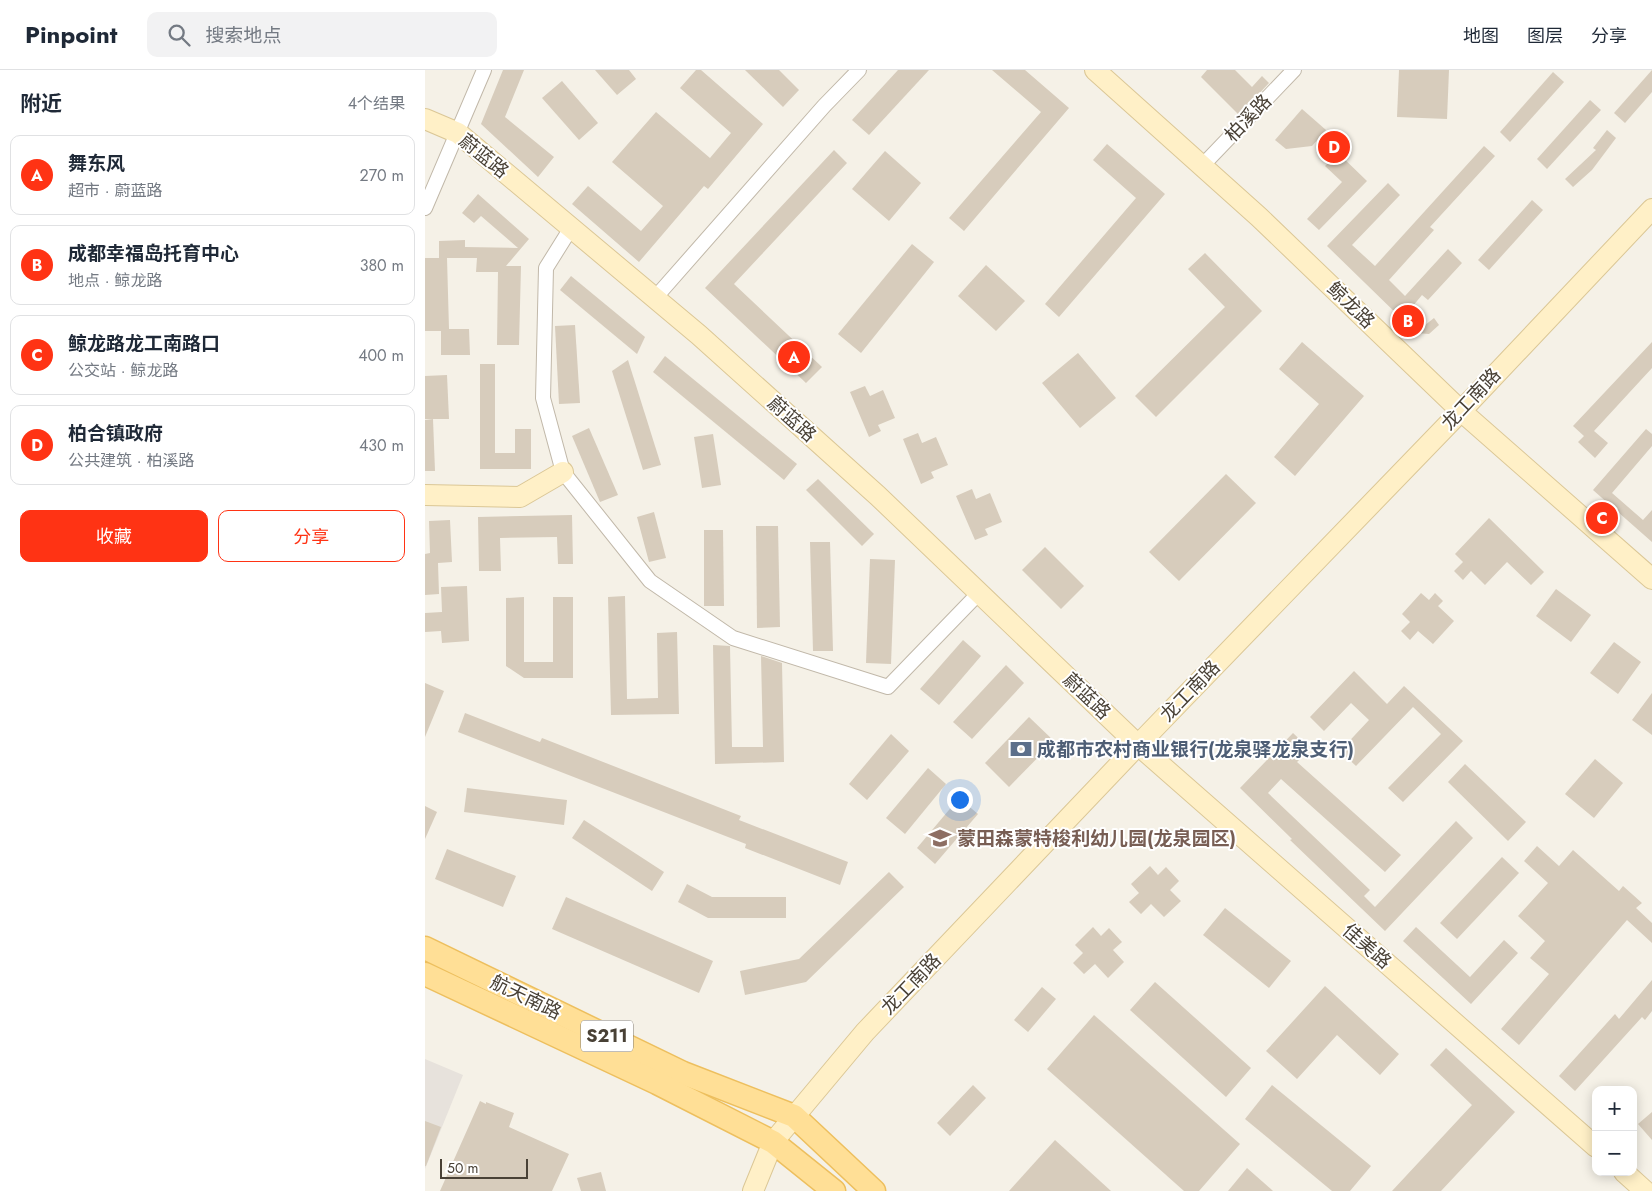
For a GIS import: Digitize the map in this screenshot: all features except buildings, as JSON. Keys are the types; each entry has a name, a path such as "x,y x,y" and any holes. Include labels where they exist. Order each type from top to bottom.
{"main road":[{"name":"航天南路","path":"425,948 683,1073 794,1116"},
{"name":"航天南路","path":"425,974 657,1083 773,1142 834,1191"},
{"path":"794,1116 875,1191"}],"street":[{"path":"425,208 484,70"},
{"path":"655,298 824,106 859,70"},
{"name":"鲸龙路","path":"1095,70 1259,217 1461,411 1652,579"},
{"name":"柏溪路","path":"1202,166 1294,70"},
{"name":"蔚蓝路","path":"425,119 458,133 699,335 877,496 1138,744"},
{"name":"龙工南路","path":"753,1191 773,1142 865,1032 1138,744 1461,411 1652,209"},
{"path":"571,228 546,268 543,398 563,472 650,580 733,638 888,687 979,593"},
{"path":"425,496 520,497 563,472"},
{"name":"佳美路","path":"1138,744 1592,1143"},
{"path":"1628,1176 1645,1191"}],"shaded area":[{"path":"425,1059 463,1075 425,1169"}],"place":[{"name":"柏合镇政府","path":"1334,147"},
{"name":"成都幸福岛托育中心","path":"1408,321"},
{"name":"舞东风","path":"794,357"},
{"name":"鲸龙路龙工南路口","path":"1602,518"},
{"name":"成都市农村商业银行(龙泉驿龙泉支行)","path":"1021,749"},
{"name":"蒙田森蒙特梭利幼儿园(龙泉园区)","path":"940,838"}]}
